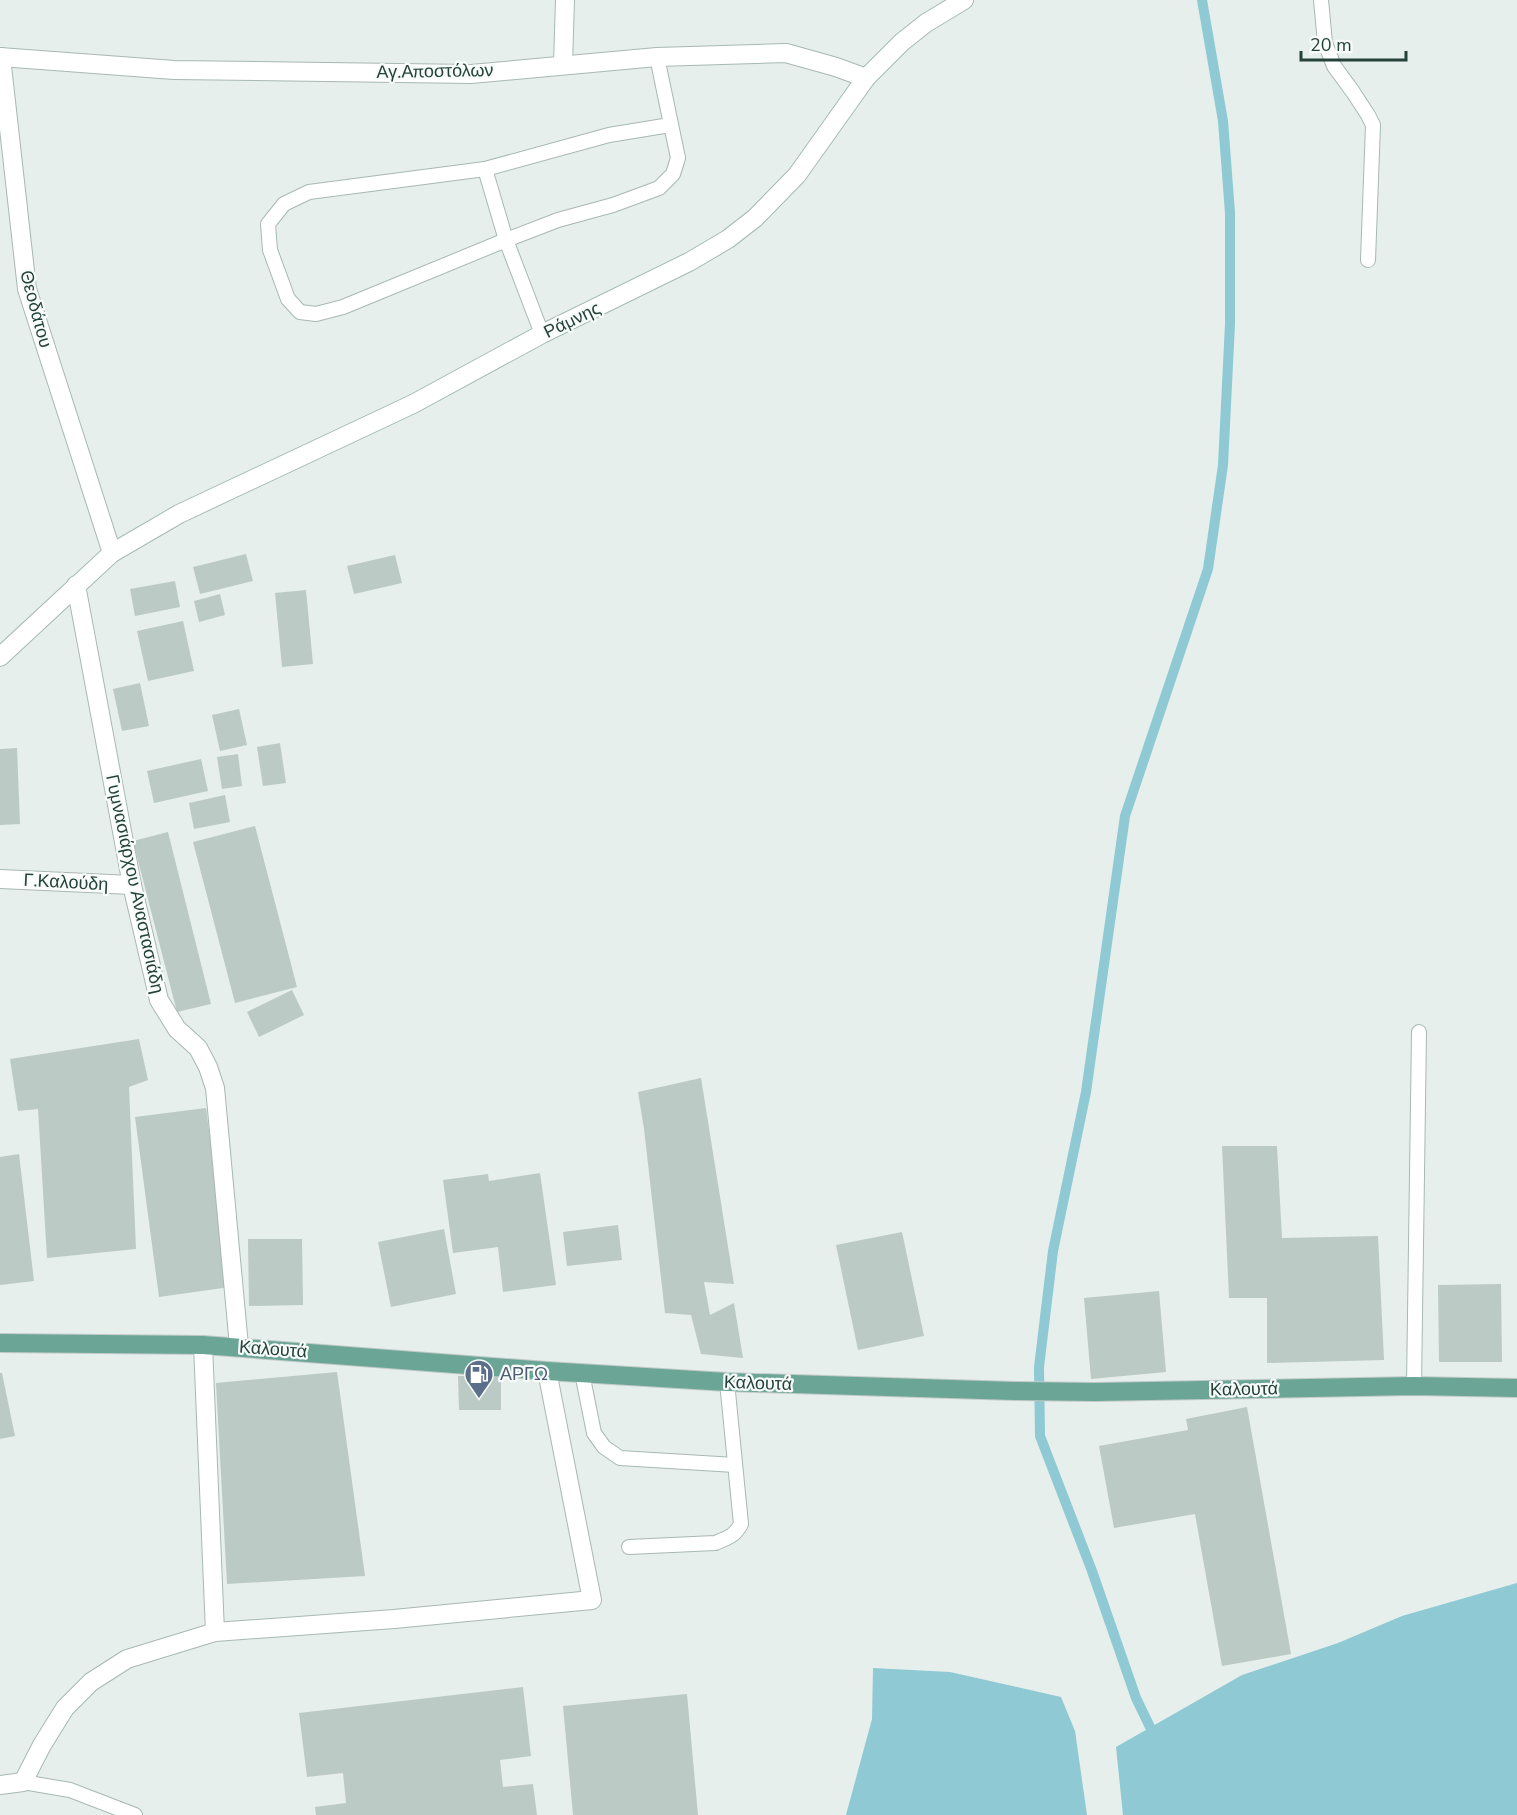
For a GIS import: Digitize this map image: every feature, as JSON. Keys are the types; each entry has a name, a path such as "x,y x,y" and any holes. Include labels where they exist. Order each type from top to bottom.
{"main road":[{"name":"Καλουτά","path":"0,1343 239,1346 547,1371 727,1382 1014,1391 1095,1392 1414,1386 1517,1388"}],"street":[{"path":"563,64 565,0"},
{"name":"Ράμνης","path":"0,657 112,553 179,514 413,404 542,334 689,262 728,239 755,218 797,175 866,78 902,42 926,23 964,0"},
{"name":"Αγ.Αποστόλων","path":"1,57 174,70 471,74 657,57 786,54 836,67 866,78"},
{"name":"Θεοδάτου","path":"1,57 27,289 112,553"},
{"name":"Γυμνασιάρχου Αναστασιάδη","path":"76,585 132,885 159,1000 177,1029 198,1048 216,1088 239,1346"},
{"name":"Γ.Καλούδη","path":"0,879 132,885"},
{"path":"203,1345 215,1632"},
{"path":"0,1785 23,1782 65,1708 91,1682 126,1659 215,1632 394,1619 592,1600 547,1371"}],"lane":[{"path":"1321,0 1325,43 1334,66 1373,125 1368,260"},
{"path":"657,57 678,158 673,174 659,188 613,205 558,220 343,307 316,314 300,312 288,299 270,250 268,224 284,204 309,192 485,169 609,135 670,125"},
{"path":"485,169 506,240 542,334"},
{"path":"1414,1386 1419,1032"},
{"path":"582,1373 594,1433 604,1447 620,1458 735,1465"},
{"path":"629,1547 715,1543 737,1532 741,1524 727,1382"},
{"path":"23,1782 70,1790 135,1815"}],"water":[{"path":"1517,1583 1517,1815 1123,1815 1116,1747 1242,1675 1338,1643 1402,1616"},
{"path":"873,1668 950,1672 1061,1697 1075,1731 1087,1815 846,1815 872,1719"}],"building":[{"path":"246,554 253,581 200,594 193,567"},
{"path":"395,555 402,583 354,594 347,566"},
{"path":"175,581 180,607 135,616 130,589"},
{"path":"306,590 313,664 282,667 275,593"},
{"path":"220,594 225,615 199,622 194,601"},
{"path":"183,621 194,671 148,681 137,631"},
{"path":"140,683 149,726 122,731 113,689"},
{"path":"239,709 247,745 220,751 212,715"},
{"path":"280,743 286,783 263,786 257,747"},
{"path":"17,748 20,824 0,825 0,749"},
{"path":"238,754 242,786 222,789 217,757"},
{"path":"201,759 208,791 154,803 147,771"},
{"path":"225,795 230,822 194,829 189,803"},
{"path":"255,826 297,987 235,1003 193,842"},
{"path":"168,832 211,1004 177,1012 133,841"},
{"path":"292,990 304,1015 259,1037 247,1012"},
{"path":"139,1039 148,1080 129,1087 136,1249 47,1258 38,1109 18,1111 10,1059"},
{"path":"701,1078 734,1284 704,1282 710,1315 734,1303 743,1358 701,1354 691,1315 665,1313 638,1092"},
{"path":"206,1108 230,1287 159,1297 135,1117"},
{"path":"1222,1146 1277,1146 1282,1238 1378,1236 1384,1360 1267,1363 1267,1298 1229,1298"},
{"path":"19,1154 34,1281 0,1285 0,1157"},
{"path":"540,1173 556,1285 503,1292 498,1247 453,1253 443,1180 488,1174 489,1181"},
{"path":"618,1225 622,1260 567,1266 563,1232"},
{"path":"444,1229 456,1294 391,1307 378,1242"},
{"path":"902,1232 924,1336 858,1350 836,1245"},
{"path":"248,1239 302,1239 303,1305 249,1306"},
{"path":"1501,1284 1502,1362 1439,1362 1438,1285"},
{"path":"1159,1291 1166,1372 1091,1379 1084,1298"},
{"path":"337,1372 365,1576 227,1584 216,1383"},
{"path":"0,1373 2,1373 15,1436 0,1439"},
{"path":"458,1376 501,1376 501,1410 459,1410"},
{"path":"1247,1407 1291,1654 1222,1666 1195,1514 1114,1528 1099,1446 1188,1430 1186,1419"},
{"path":"523,1687 531,1756 500,1760 503,1787 533,1784 537,1815 316,1815 315,1807 346,1803 343,1773 307,1777 299,1713"},
{"path":"687,1694 698,1815 573,1815 563,1706"}],"waterway":[{"path":"1150,1727 1136,1698 1092,1571 1040,1436 1039,1367 1053,1251 1086,1092 1125,816 1208,569 1223,465 1230,324 1230,213 1223,121 1202,0"}],"place":[{"name":"ΑΡΓΩ","path":"479,1400"}]}
